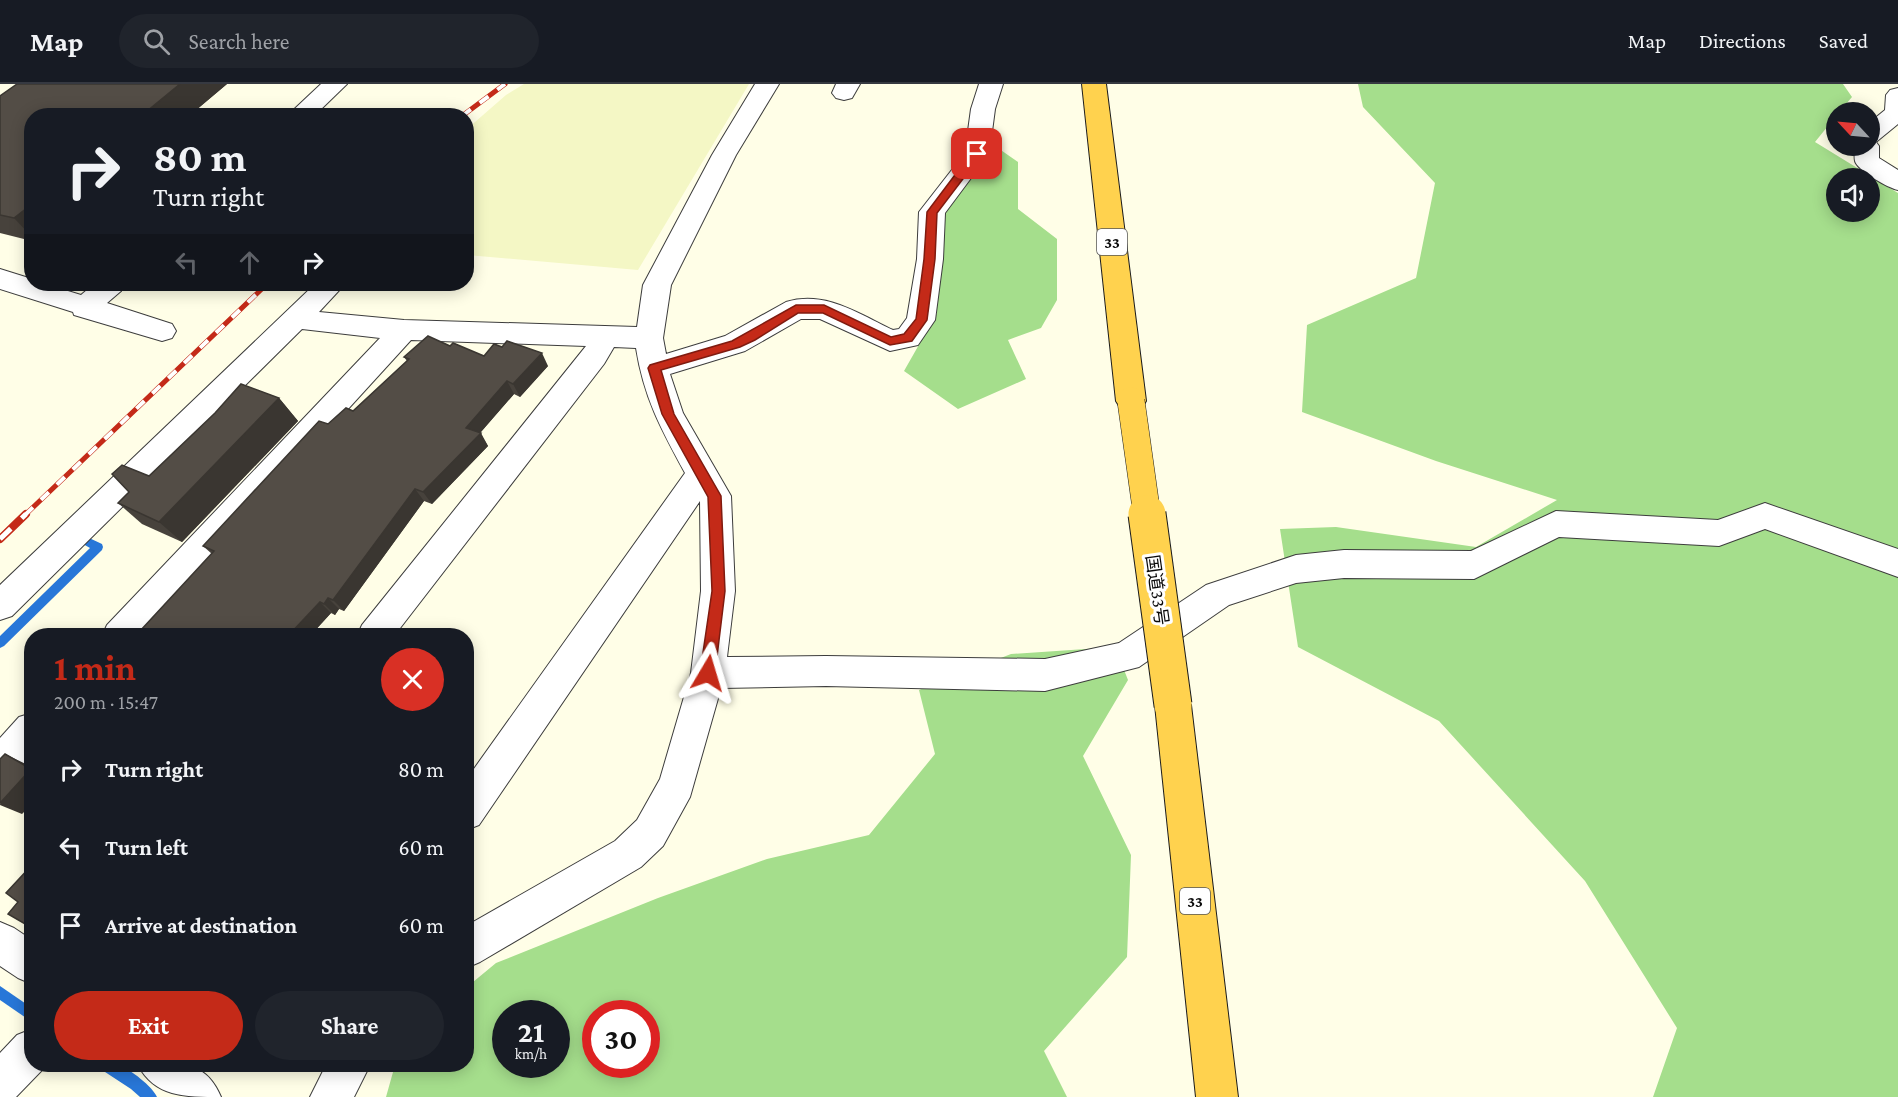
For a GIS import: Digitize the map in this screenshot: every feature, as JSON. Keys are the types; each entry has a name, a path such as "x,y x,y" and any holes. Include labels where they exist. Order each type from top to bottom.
{"highway":[{"name":"国道33号","path":"1094,84 1131,401 1173,705 1218,1097"}],"street":[{"path":"308,108 335,84"},
{"path":"474,943 628,854 650,833 677,785 708,673 718,591 717,534 715,496 668,414 652,353 657,285 724,154 767,84"},
{"path":"297,318 313,322 404,330 605,337 652,353 735,344 751,337 796,309 824,309 890,341 908,338 921,320 930,259 932,212 977,154 983,109 991,84"},
{"path":"1880,127 1898,112 1898,93 1891,84"},
{"path":"1867,156 1867,161 1898,182"},
{"path":"0,279 24,287"},
{"path":"35,291 162,332"},
{"path":"84,308 103,291"},
{"path":"0,606 324,291"},
{"path":"126,628 404,330"},
{"path":"380,628 594,357 605,337"},
{"path":"474,800 701,474"},
{"path":"708,673 858,671 1045,675 1127,656 1218,595 1296,569 1344,564 1474,565 1556,524 1719,533 1765,516 1898,563"},
{"path":"0,763 24,738"},
{"path":"0,942 24,958"},
{"path":"0,1083 24,1058"},
{"path":"168,1072 200,1097"},
{"path":"331,1097 345,1072"}],"green space":[{"path":"524,84 749,84 638,270 474,256 474,123 506,95"},
{"path":"1358,84 1843,84 1852,97 1848,102 1826,102 1826,128 1815,142 1826,149 1826,156 1838,156 1857,168 1826,168 1826,222 1880,222 1880,182 1898,193 1898,1097 1653,1097 1677,1028 1585,881 1439,721 1298,647 1280,529 1336,527 1476,547 1557,500 1436,461 1302,412 1307,325 1416,278 1435,183 1363,107"},
{"path":"982,137 1018,162 1018,209 1057,239 1057,300 1041,328 1008,340 1026,379 958,409 904,371 937,313 938,211"},
{"path":"1115,647 1128,680 1083,756 1131,855 1127,957 1044,1051 1067,1097 386,1097 393,1072 474,1072 474,981 496,963 658,898 767,859 869,835 935,754 919,690 1011,654"}],"building":[{"path":"17,84 180,84 151,108 24,108 24,210 14,218 0,215 0,96"},
{"path":"428,336 450,346 453,343 484,356 494,344 502,347 507,341 542,353 513,384 507,381 466,428 481,433 423,492 415,489 333,600 328,598 324,604 320,602 296,628 143,628 214,551 203,546 319,421 328,424 346,408 353,411 409,359 404,357"},
{"path":"241,384 279,398 159,522 118,503 129,492 112,474 122,465 149,476 215,413"},
{"path":"5,754 24,765 24,777 0,803 0,759"},
{"path":"24,874 24,923 8,914 18,902 6,893"}],"waterway":[{"path":"0,643 98,547 87,541"},
{"path":"0,992 24,1010"},
{"path":"118,1072 150,1097"}],"railway":[{"path":"473,108 505,84"},
{"path":"25,515 260,291"},
{"path":"0,539 26,514"}],"route":[{"path":"708,673 718,591 715,496 668,414 654,368 735,344 751,337 796,309 824,309 844,316 890,341 908,338 921,320 930,259 932,212 977,154"}]}
